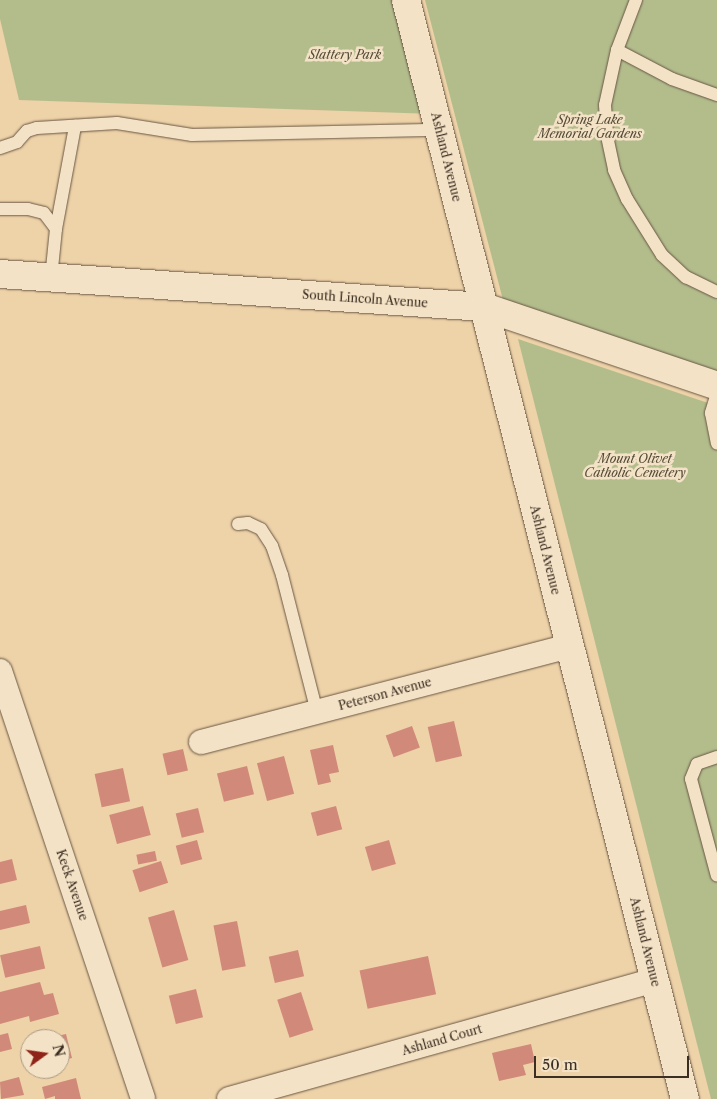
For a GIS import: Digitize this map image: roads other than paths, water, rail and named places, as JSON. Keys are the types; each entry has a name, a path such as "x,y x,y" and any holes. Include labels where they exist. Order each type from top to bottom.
{"street":[{"name":"Ashland Avenue","path":"406,0 685,1099"},
{"name":"South Lincoln Avenue","path":"0,274 484,307 717,386"},
{"name":"Peterson Avenue","path":"200,742 569,646"},
{"name":"Keck Avenue","path":"0,671 143,1099"},
{"name":"Ashland Court","path":"229,1099 654,980"}],"lane":[{"path":"636,0 617,50 605,105 607,136 617,177 626,199 662,255 686,276 717,292"},
{"path":"617,50 672,79 717,95"},
{"path":"0,148 16,142 27,131 37,128 117,123 192,135 439,130"},
{"path":"50,278 56,229 75,126"},
{"path":"0,209 28,209 44,213 56,229"},
{"path":"717,392 711,413 717,443"},
{"path":"238,524 248,523 261,529 272,546 282,575 317,712"},
{"path":"717,757 697,764 692,779 717,876"}],"park label":[{"name":"Slattery Park","path":"345,55"},
{"name":"Spring Lake Memorial Gardens","path":"590,127"},
{"name":"Mount Olivet Catholic Cemetery","path":"635,466"}]}
